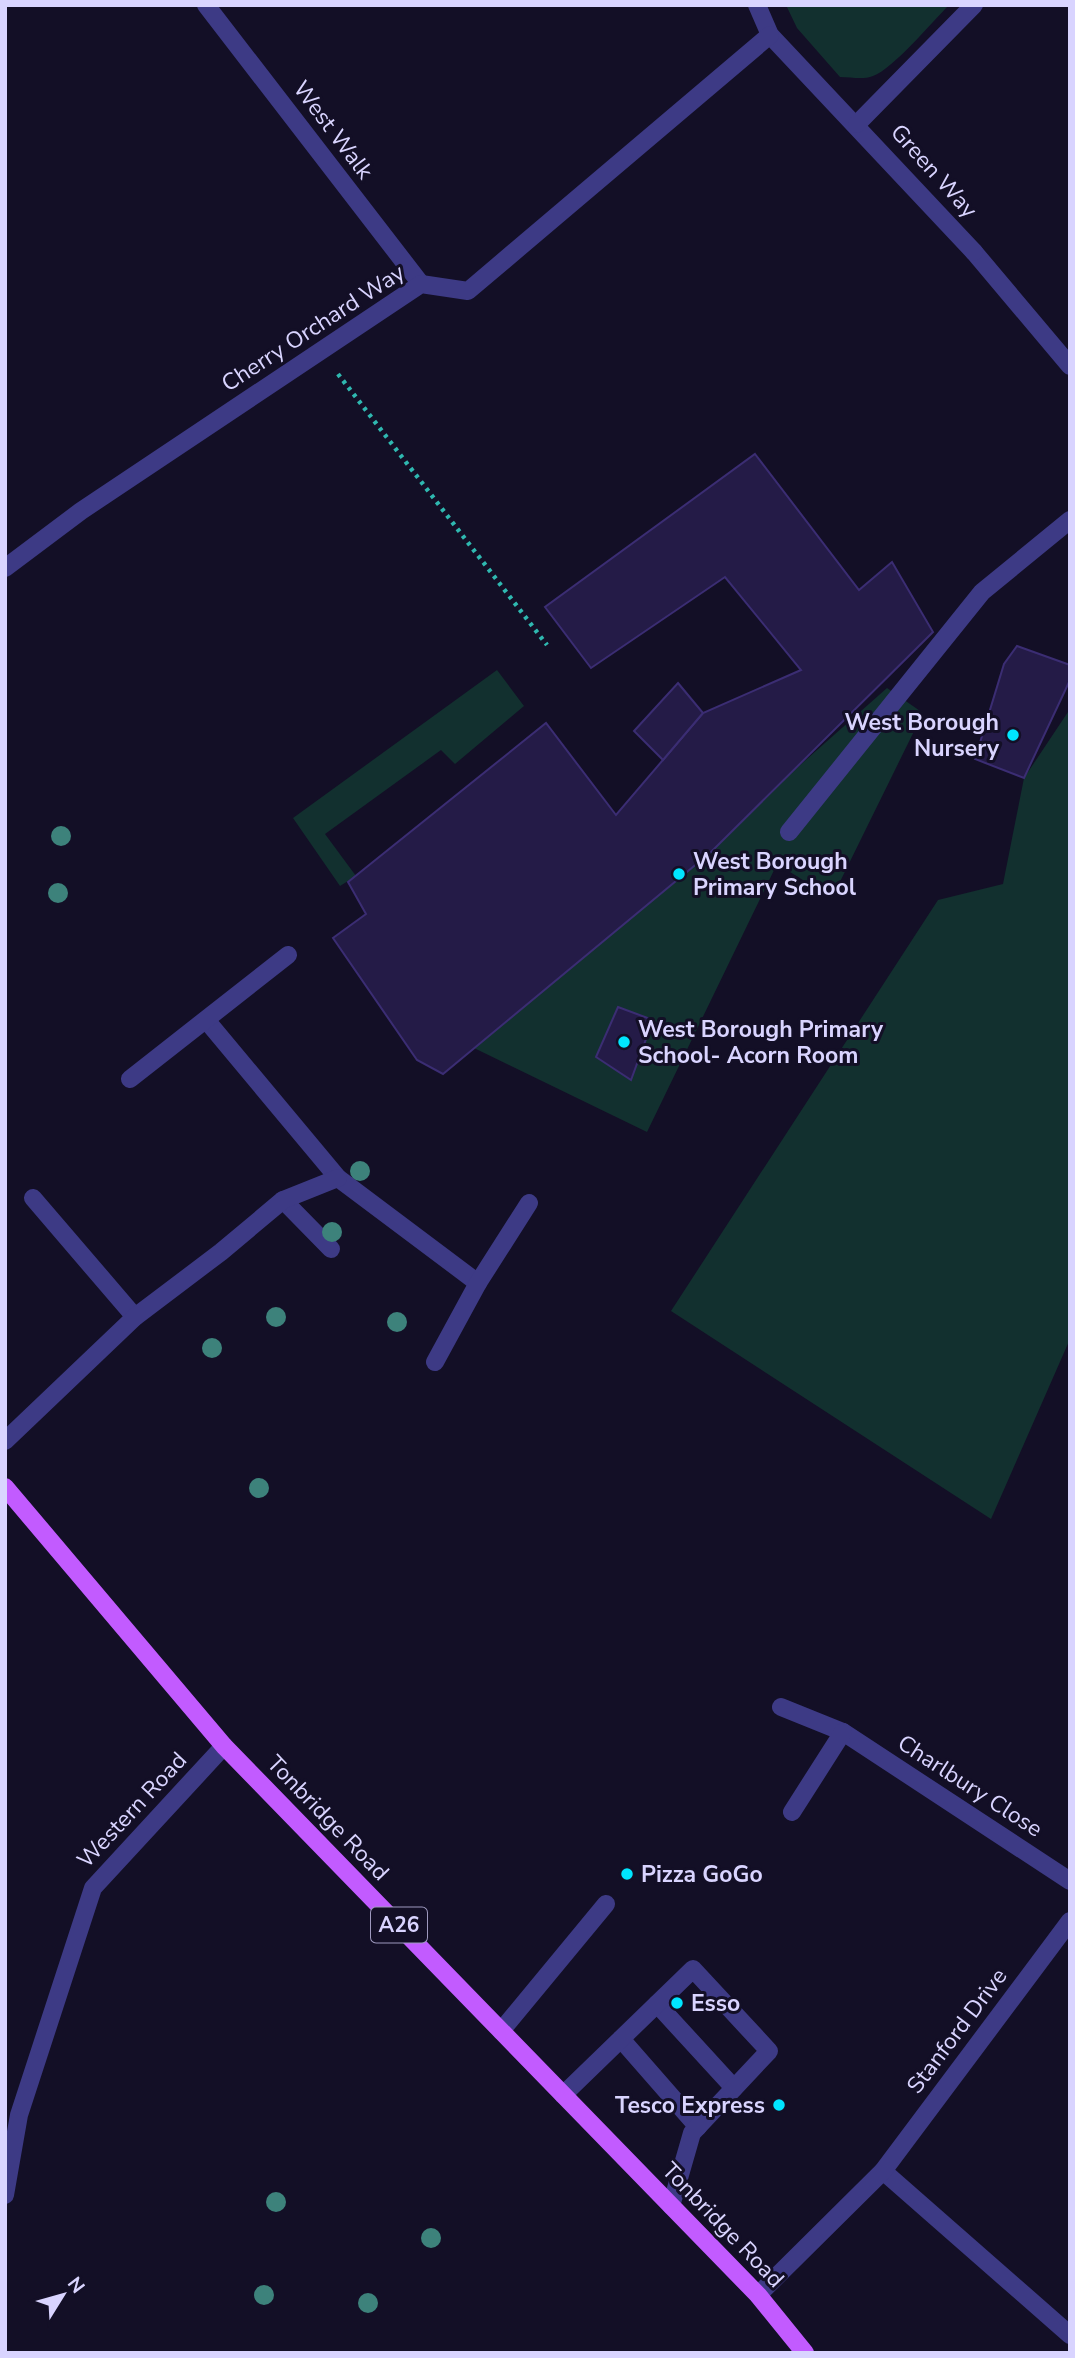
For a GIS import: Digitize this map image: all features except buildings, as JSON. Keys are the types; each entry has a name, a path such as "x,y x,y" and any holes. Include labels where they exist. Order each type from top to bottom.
{"main road":[{"name":"Tonbridge Road","path":"5,1487 224,1746 758,2295 805,2353"}],"street":[{"name":"West Walk","path":"206,5 421,284"},
{"name":"Green Way","path":"757,5 771,35 974,252 1070,366"},
{"name":"Green Way","path":"857,124 974,5"},
{"name":"Cherry Orchard Way","path":"5,568 81,511 421,284 468,292 771,35"},
{"path":"789,832 982,593 1070,520"},
{"path":"130,1079 288,955"},
{"path":"207,1021 338,1178 478,1283"},
{"path":"5,1441 135,1317 221,1252 283,1200 338,1178"},
{"path":"33,1198 135,1317"},
{"path":"283,1200 331,1249"},
{"path":"435,1362 478,1283 529,1203"},
{"name":"Charlbury Close","path":"781,1707 843,1732 1070,1881"},
{"path":"792,1812 843,1732"},
{"name":"Western Road","path":"5,2195 12,2110 93,1888 224,1746"},
{"path":"501,2031 606,1905"},
{"name":"Stanford Drive","path":"758,2295 883,2171 1070,1921"},
{"path":"564,2095 693,1969 769,2051 692,2133 671,2206"},
{"path":"657,2004 734,2088"},
{"path":"621,2039 698,2127"},
{"path":"883,2171 1070,2335"}],"path":[{"path":"320,351 547,645"}],"green space":[{"path":"786,5 949,5 891,64 873,76 861,78 840,77 797,28"},
{"path":"497,670 524,706 455,764 441,750 325,834 356,876 340,886 293,818"},
{"path":"887,688 923,713 832,898 777,864 647,1132 474,1048 711,852 790,774"},
{"path":"1070,709 1070,1339 991,1519 671,1311 938,900 1003,884 1024,778"}],"place":[{"name":"West Borough Nursery","path":"1013,735"},
{"name":"West Borough Primary School","path":"679,874"},
{"name":"West Borough Primary School- Acorn Room","path":"624,1042"},
{"name":"Pizza GoGo","path":"627,1874"},
{"name":"Esso","path":"677,2003"},
{"name":"Tesco Express","path":"779,2105"}]}
